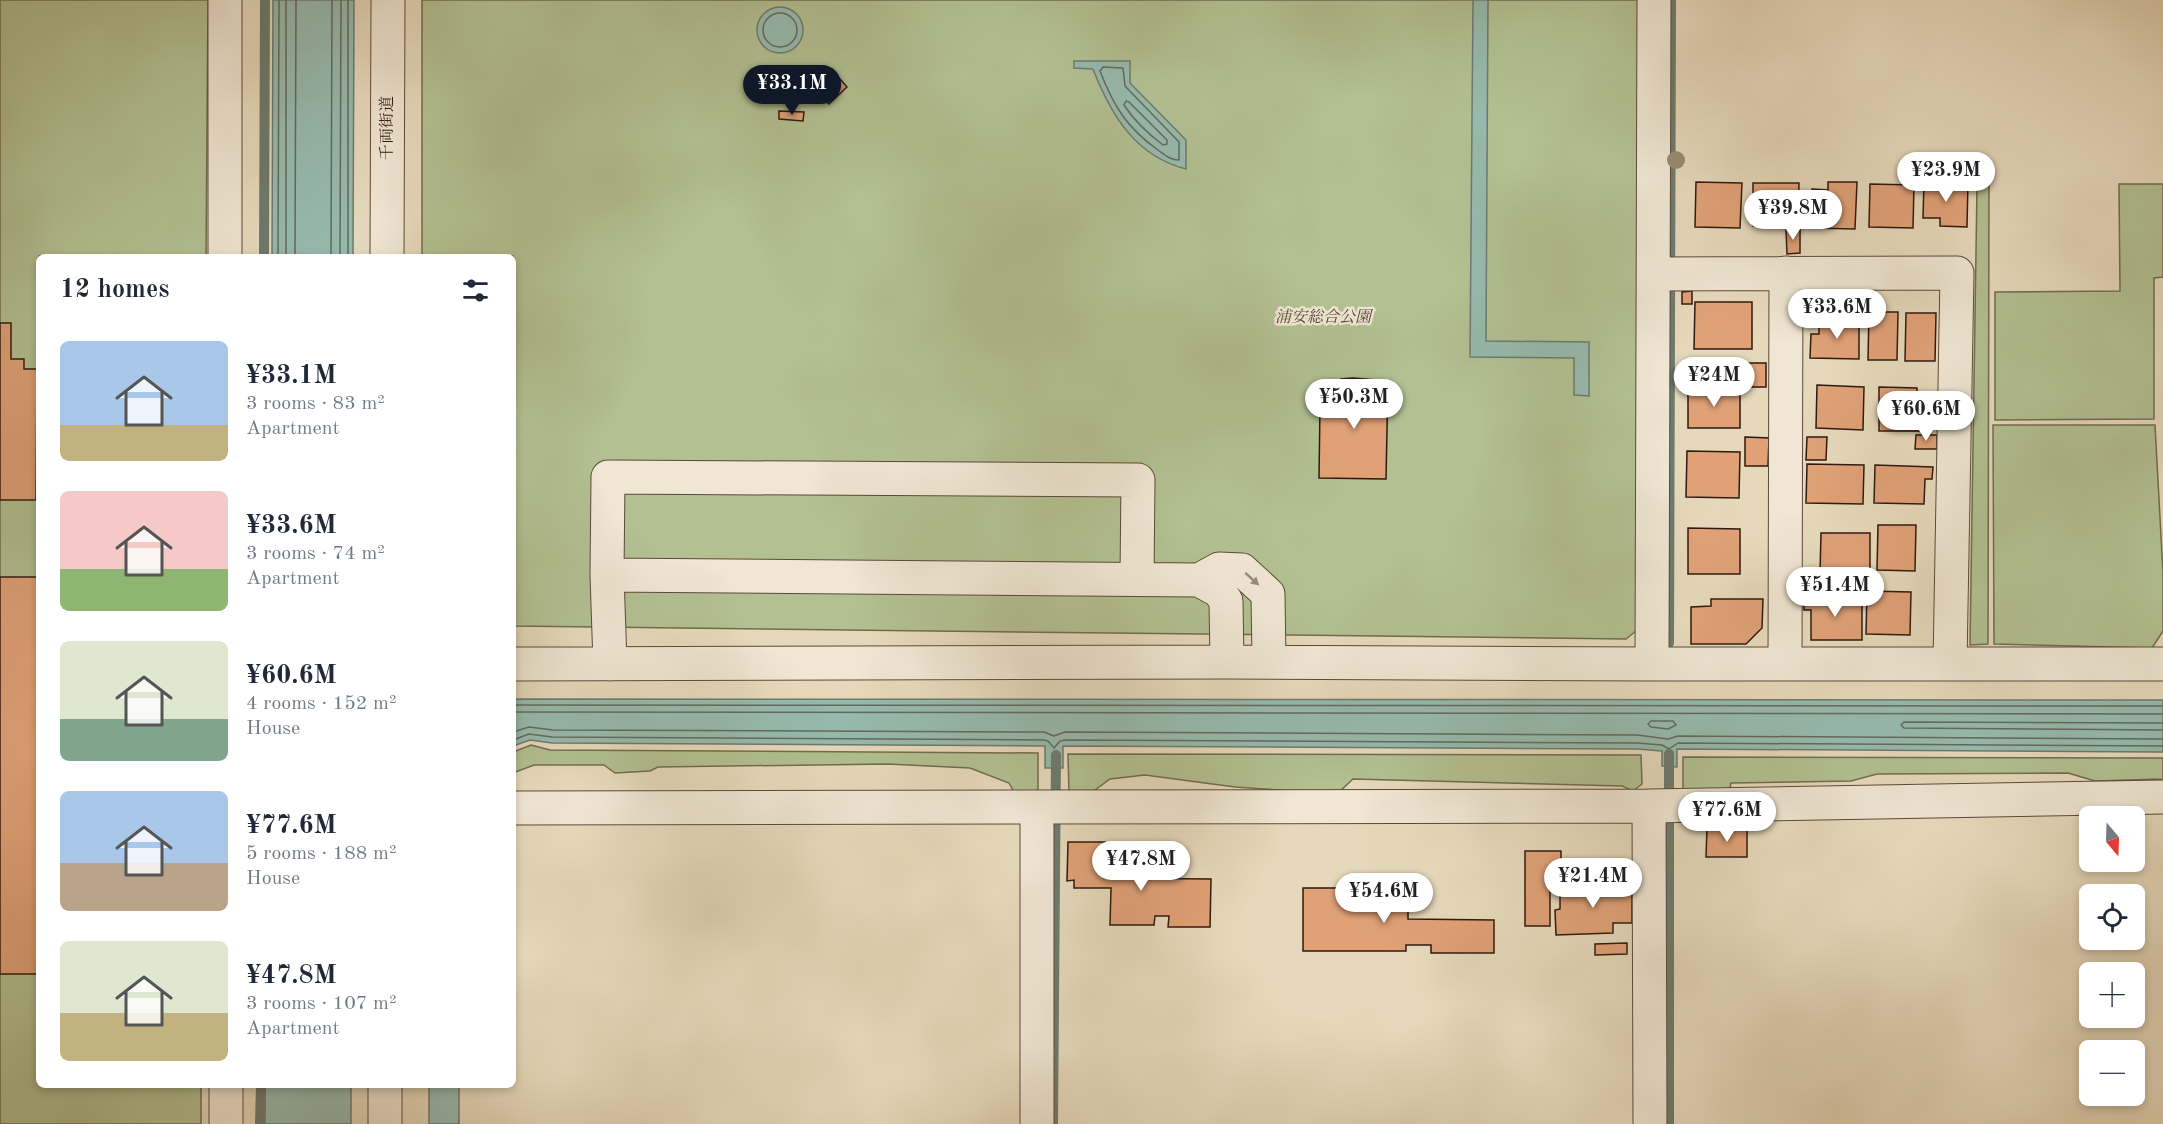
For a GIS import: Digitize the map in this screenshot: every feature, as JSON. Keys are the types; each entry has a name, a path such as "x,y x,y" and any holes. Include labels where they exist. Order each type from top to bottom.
{"street":[{"path":"225,0 225,254"},
{"name":"千両街道","path":"387,254 388,0"},
{"path":"1652,664 1664,274 1654,0"},
{"path":"1785,664 1786,273"},
{"path":"1664,274 1957,273 1950,663"},
{"path":"610,664 607,575 608,477 1138,480 1137,578"},
{"path":"1199,580 1219,569 1242,570 1268,594 1269,662"},
{"path":"607,575 1199,580 1219,591 1226,601 1227,662"},
{"path":"516,664 1269,662 2163,664"},
{"path":"516,808 1663,806 2163,797"},
{"path":"1650,1124 1663,806"},
{"path":"1036,1124 1050,808"},
{"path":"225,1088 226,1124"},
{"path":"385,1088 385,1124"}],"green space":[{"path":"0,0 208,0 206,254 36,254 36,1088 201,1088 201,1124 0,1124"},
{"name":"浦安総合公園","path":"422,0 1641,0 1642,626 1626,639 516,626 516,254 422,254"},
{"path":"1989,184 1988,644 1970,645 1977,186"},
{"path":"2119,184 2163,184 2163,277 2154,278 2154,419 1995,420 1995,292 2120,291"},
{"path":"1993,425 2155,425 2163,573 2163,631 2152,648 1994,644"},
{"path":"531,745 550,750 1038,753 1038,793 1014,792 1009,783 970,768 888,764 658,767 650,771 615,773 604,765 534,765 516,772 516,751"},
{"path":"1068,754 1641,755 1642,784 1633,791 1622,786 1353,779 1337,794 1235,787 1145,775 1110,779 1091,793 1069,793"},
{"path":"1683,757 2163,758 2163,779 2095,781 2068,773 1877,774 1851,781 1731,783 1729,794 1683,793"}],"water":[{"path":"273,0 354,0 353,254 272,254"},
{"path":"1473,0 1488,0 1486,341 1589,342 1589,396 1574,395 1574,358 1470,357"},
{"path":"780,7 796,14 803,30 796,46 780,53 764,46 757,30 764,14"},
{"path":"1074,61 1130,61 1130,83 1186,140 1186,169 1168,163 1139,144 1117,117 1093,69 1074,68"},
{"path":"516,699 2163,700 2163,752 1677,749 1677,767 1662,766 1662,751 1637,749 1063,746 1063,768 1045,768 1045,746 552,743 530,740 516,745"},
{"path":"265,1088 351,1088 351,1124 265,1124"},
{"path":"429,1088 459,1088 459,1124 429,1124"}],"building":[{"path":"840,79 847,87 829,104 821,97"},
{"path":"779,111 804,112 803,121 779,119"},
{"path":"1924,181 1968,182 1967,227 1940,226 1940,218 1923,218"},
{"path":"1696,182 1742,183 1740,228 1695,227"},
{"path":"1828,182 1857,182 1855,229 1811,228 1812,189 1828,190"},
{"path":"1753,183 1799,183 1798,226 1753,226"},
{"path":"1870,184 1914,185 1913,228 1869,227"},
{"path":"1786,229 1800,229 1800,253 1787,254"},
{"path":"1692,291 1692,304 1682,304 1682,292"},
{"path":"1695,302 1752,302 1752,349 1694,349"},
{"path":"1869,312 1898,312 1897,360 1868,360"},
{"path":"1906,313 1936,313 1935,361 1905,361"},
{"path":"1837,318 1859,318 1859,359 1810,358 1811,334 1819,334 1819,321 1837,321"},
{"path":"0,323 11,323 11,359 24,359 24,369 36,369 36,500 0,500"},
{"path":"1724,359 1737,359 1737,368 1724,367"},
{"path":"1743,363 1766,363 1766,387 1742,387"},
{"path":"1341,379 1388,381 1386,479 1319,478 1320,407 1323,395 1329,385"},
{"path":"1817,385 1864,387 1863,430 1816,428"},
{"path":"1879,387 1917,388 1917,400 1923,401 1923,431 1879,431"},
{"path":"1688,389 1740,389 1740,428 1688,428"},
{"path":"1916,435 1937,435 1937,449 1915,449"},
{"path":"1745,437 1769,438 1768,466 1745,466"},
{"path":"1807,437 1827,437 1826,460 1806,460"},
{"path":"1687,451 1740,452 1739,498 1686,497"},
{"path":"1807,464 1864,465 1863,504 1806,503"},
{"path":"1875,465 1933,467 1932,479 1925,479 1924,504 1874,503"},
{"path":"1878,525 1916,525 1915,571 1877,570"},
{"path":"1688,528 1740,529 1740,574 1688,574"},
{"path":"1821,533 1870,533 1870,575 1820,574"},
{"path":"0,577 36,577 36,974 0,974"},
{"path":"1867,591 1911,592 1910,635 1866,634"},
{"path":"1804,597 1862,598 1862,640 1811,640 1811,610 1804,610"},
{"path":"1711,599 1763,599 1762,628 1746,644 1691,644 1691,607 1711,606"},
{"path":"1707,828 1747,829 1747,857 1706,857"},
{"path":"1068,842 1105,842 1104,878 1211,879 1210,927 1168,927 1169,916 1155,916 1154,925 1110,925 1111,888 1074,888 1074,880 1067,881"},
{"path":"1525,851 1561,851 1561,873 1550,873 1550,926 1525,926"},
{"path":"1595,882 1595,887 1632,885 1632,923 1613,923 1613,933 1556,935 1555,910 1560,909 1560,889 1578,889 1578,883"},
{"path":"1303,888 1408,888 1408,919 1494,920 1494,953 1431,953 1431,945 1406,945 1406,951 1303,951"},
{"path":"1627,943 1627,954 1595,955 1595,944"}],"waterway":[{"path":"264,254 265,0"},
{"path":"1669,643 1671,0"},
{"path":"1669,754 1669,1124"},
{"path":"1053,1124 1056,755"},
{"path":"260,1124 261,1088"}]}
